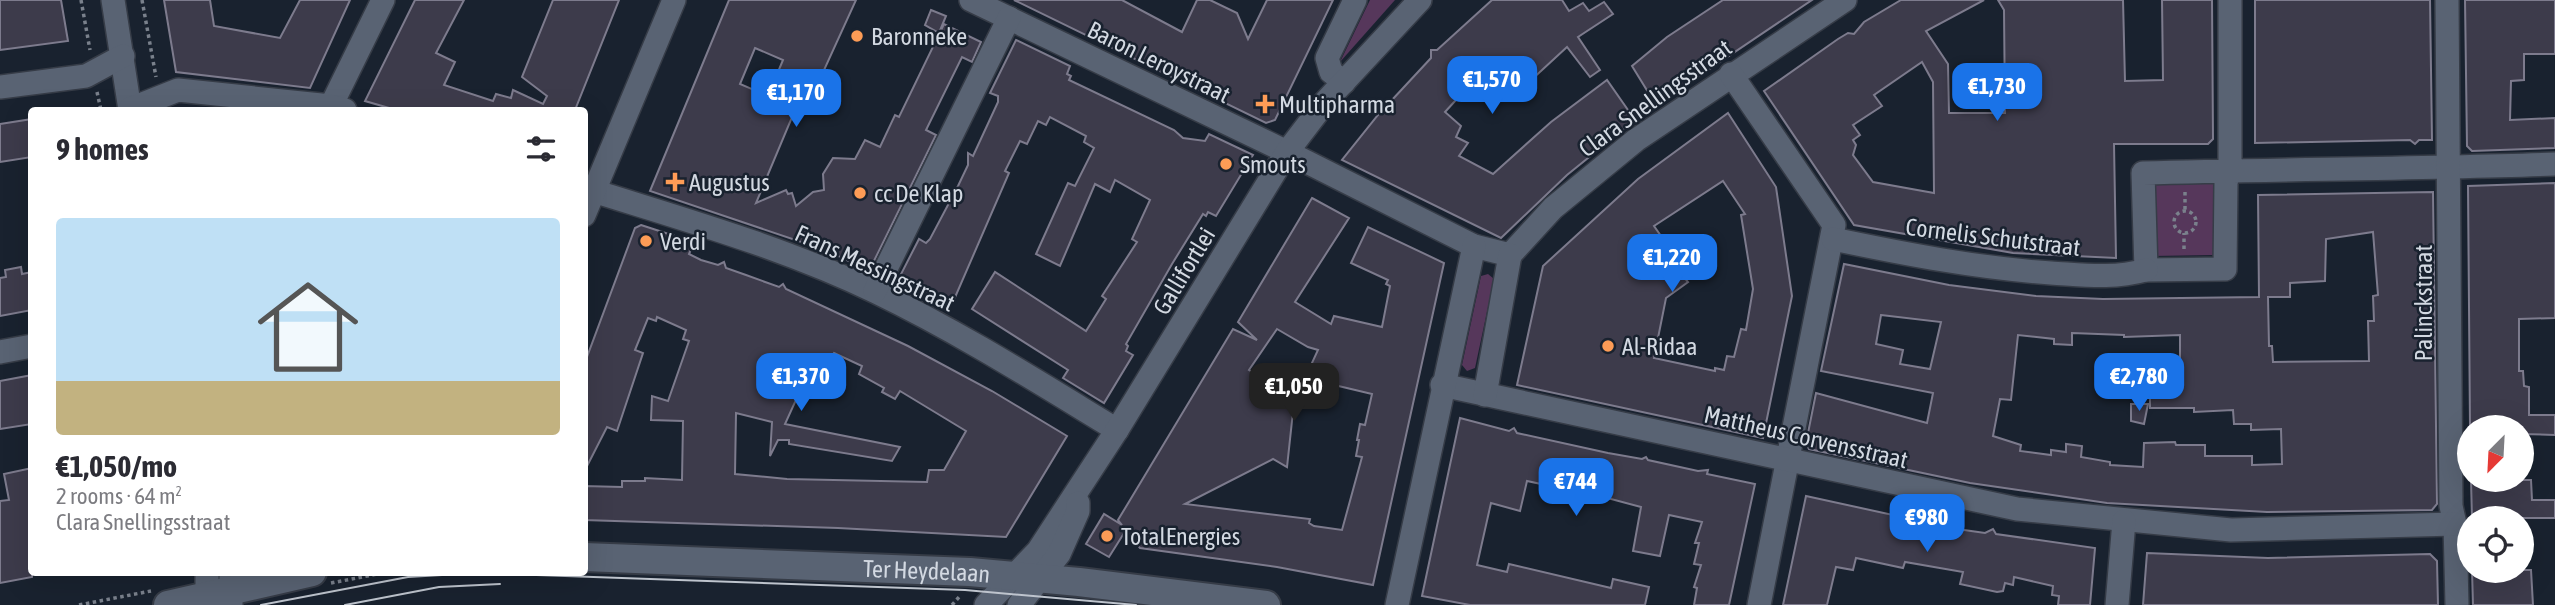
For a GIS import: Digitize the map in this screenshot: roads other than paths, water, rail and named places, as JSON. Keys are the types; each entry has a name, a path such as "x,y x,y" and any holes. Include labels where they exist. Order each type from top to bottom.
{"street":[{"path":"113,0 130,107"},
{"path":"338,107 383,0"},
{"path":"589,189 674,0"},
{"name":"Baron Leroystraat","path":"971,0 1287,152 1474,246"},
{"path":"1344,82 1331,72 1326,58 1356,0"},
{"name":"Gallifortlei","path":"986,605 1038,551 1077,493 1287,152 1344,82 1420,0"},
{"name":"Clara Snellingsstraat","path":"1510,255 1553,208 1636,140 1844,0"},
{"path":"2230,0 2230,170"},
{"name":"Palinckstraat","path":"2447,0 2451,506 2455,524 2457,605"},
{"path":"874,291 1009,18"},
{"path":"0,87 86,76 123,56"},
{"path":"1731,74 1834,225 1789,442 1789,459 1759,605"},
{"path":"136,107 178,90 329,107"},
{"path":"2146,270 2143,173 2555,164"},
{"name":"Cornelis Schutstraat","path":"1833,239 2006,270 2117,277 2146,270 2225,269 2226,182 2230,170"},
{"name":"Frans Messingstraat","path":"589,189 785,253 874,291 935,322 1117,429"},
{"path":"1397,605 1442,385 1474,246 1510,255 1485,395"},
{"path":"0,352 28,347"},
{"name":"Mattheus Corvensstraat","path":"1442,385 2017,509 2231,530 2455,524"},
{"name":"Gallifortlei","path":"1019,605 1043,578 1059,554 1078,511 1077,493"},
{"path":"2117,605 2124,521"},
{"name":"Ter Heydelaan","path":"588,557 1043,578 1266,605"},
{"path":"161,598 291,576"}],"tram line":[{"path":"261,605 425,576"},
{"path":"562,576 965,590 1136,605"},
{"path":"345,605 439,587 500,584"}],"place":[{"name":"Baronneke","path":"857,36"},
{"name":"Multipharma","path":"1265,104"},
{"name":"Smouts","path":"1226,164"},
{"name":"Augustus","path":"675,182"},
{"name":"cc De Klap","path":"860,193"},
{"name":"Verdi","path":"646,241"},
{"name":"Al-Ridaa","path":"1608,346"},
{"name":"TotalEnergies","path":"1107,536"}]}
